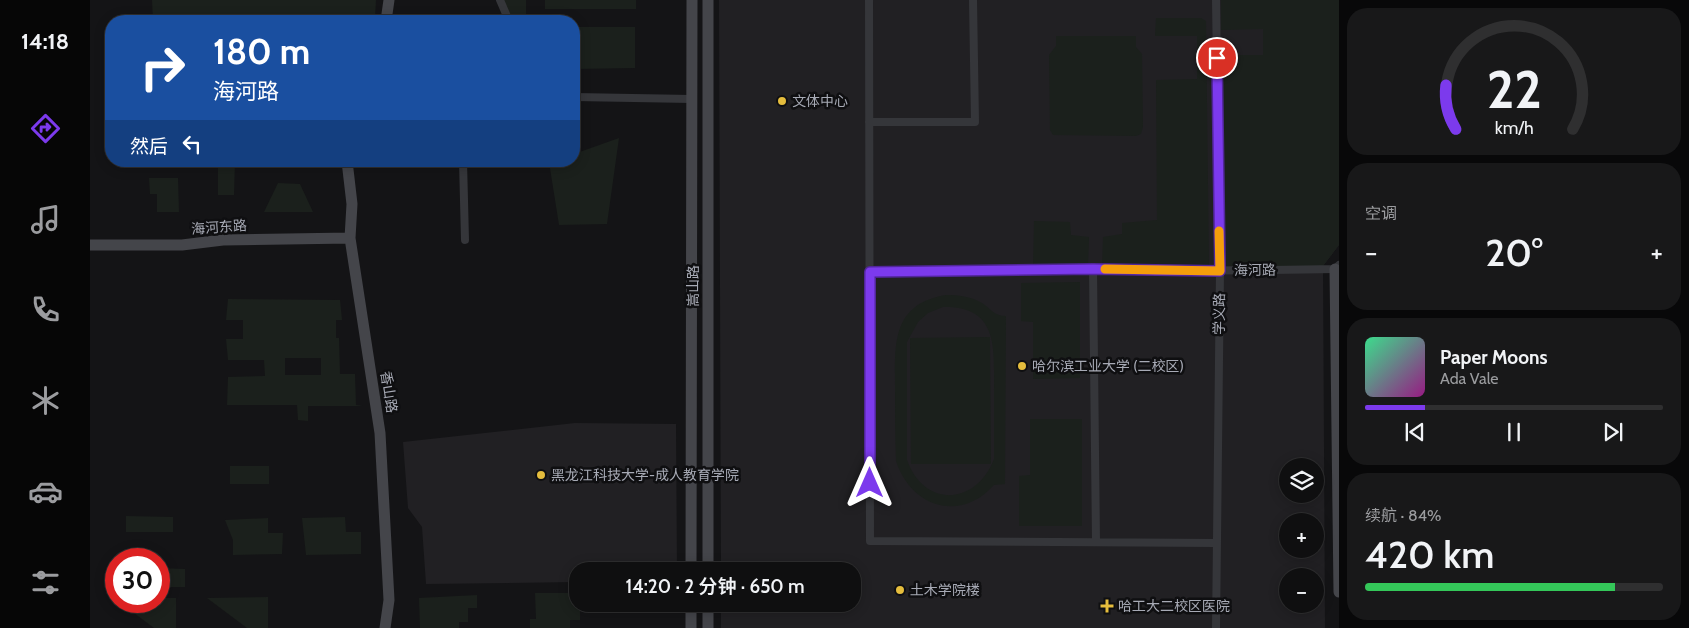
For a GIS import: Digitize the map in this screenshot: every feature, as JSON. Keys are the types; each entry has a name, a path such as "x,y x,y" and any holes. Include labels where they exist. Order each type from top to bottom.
{"main road":[{"path":"387,15 389,0"},
{"name":"嵩山路","path":"691,562 692,0"},
{"name":"嵩山路","path":"708,0 708,562"},
{"name":"香山路","path":"348,167 352,204 350,238 380,433 389,600 385,628"},
{"name":"海河东路","path":"90,245 182,245 223,240 350,238"},
{"path":"1337,267 1339,592"},
{"path":"691,612 691,628"},
{"path":"708,612 708,628"}],"street":[{"path":"500,0 506,15"},
{"path":"869,0 870,541 1216,543"},
{"path":"869,122 975,122 973,0"},
{"name":"学义路","path":"1216,0 1220,271 1216,628"},
{"path":"580,96 692,99"},
{"path":"462,167 465,240"},
{"name":"海河路","path":"870,272 1093,269 1220,271 1337,267"},
{"path":"1093,269 1096,542"}],"shaded area":[{"path":"152,0 376,0 375,15 153,15"},
{"path":"500,0 526,0 526,15 506,15"},
{"path":"545,0 636,0 636,9 545,9"},
{"name":"哈尔滨工业大学 (二校区)","path":"719,0 1339,0 1339,245 1323,266 1325,628 721,628 721,612 861,612 861,562 721,562"},
{"path":"1221,0 1339,0 1339,245 1323,266 1222,266 1221,55 1263,55 1263,29 1221,30"},
{"path":"1156,18 1201,18 1206,21 1209,266 1102,268 1103,237 1122,234 1122,223 1157,220 1156,80 1197,79 1197,36 1155,36"},
{"path":"580,27 635,27 635,68 580,69"},
{"path":"1056,36 1136,36 1136,47 1142,54 1143,127 1141,134 1136,136 1053,135 1050,130 1049,55 1056,46"},
{"path":"619,138 607,224 559,225 550,167 580,167 580,152"},
{"path":"218,167 235,167 234,195 218,195"},
{"path":"149,178 178,178 179,212 157,212 157,194 150,194"},
{"path":"278,183 300,184 313,212 264,212"},
{"path":"1034,221 1070,222 1071,235 1089,237 1088,266 1033,267"},
{"path":"1080,282 1080,378 1033,379 1033,322 1021,321 1021,283"},
{"path":"946,295 964,296 982,303 1002,316 1006,316 1005,484 994,485 981,497 966,504 952,506 938,504 925,499 913,490 903,477 896,461 895,355 897,341 900,328 906,316 915,307 928,300","holes":["943,307 961,309 975,314 984,322 990,332 993,345 994,459 986,475 975,486 963,493 950,495 937,493 925,487 915,476 907,460 907,342 918,322 928,313"]},
{"path":"228,299 340,300 342,320 336,320 336,338 339,338 340,374 355,374 356,405 363,406 308,406 308,421 298,420 297,405 227,405 228,377 265,376 264,360 228,360 226,339 243,339 243,320 226,320","holes":["285,358 321,358 321,375 285,375"]},
{"path":"990,337 991,464 911,464 910,338"},
{"path":"1030,419 1082,419 1082,526 1019,526 1019,476 1030,475"},
{"name":"黑龙江科技大学-成人教育学院","path":"575,423 676,424 677,562 569,562 569,582 426,584 422,527 408,508 403,442"},
{"path":"230,466 269,466 269,484 230,484"},
{"path":"126,516 173,517 173,532 126,532"},
{"path":"345,517 346,532 361,532 361,554 306,555 302,518"},
{"path":"268,518 268,533 283,533 282,554 233,555 233,540 225,520"},
{"path":"170,568 185,569 185,587 170,587"},
{"path":"535,593 569,593 569,612 580,612 580,620 570,620 570,628 530,628 530,619 536,619"},
{"path":"477,595 477,608 468,608 468,622 459,622 459,628 420,628 419,598"},
{"path":"268,597 268,628 247,628 207,598"},
{"path":"170,598 176,598 176,628 154,628 134,613 170,613"}],"slow traffic":[{"path":"1105,269 1220,271 1219,231"}],"place":[{"name":"文体中心","path":"782,101"},
{"name":"哈尔滨工业大学 (二校区)","path":"1022,366"},
{"name":"黑龙江科技大学-成人教育学院","path":"541,475"},
{"name":"土木学院楼","path":"900,590"},
{"name":"哈工大二校区医院","path":"1107,606"}],"route":[{"path":"870,483 870,272 1093,269 1220,271 1217,58"}]}
